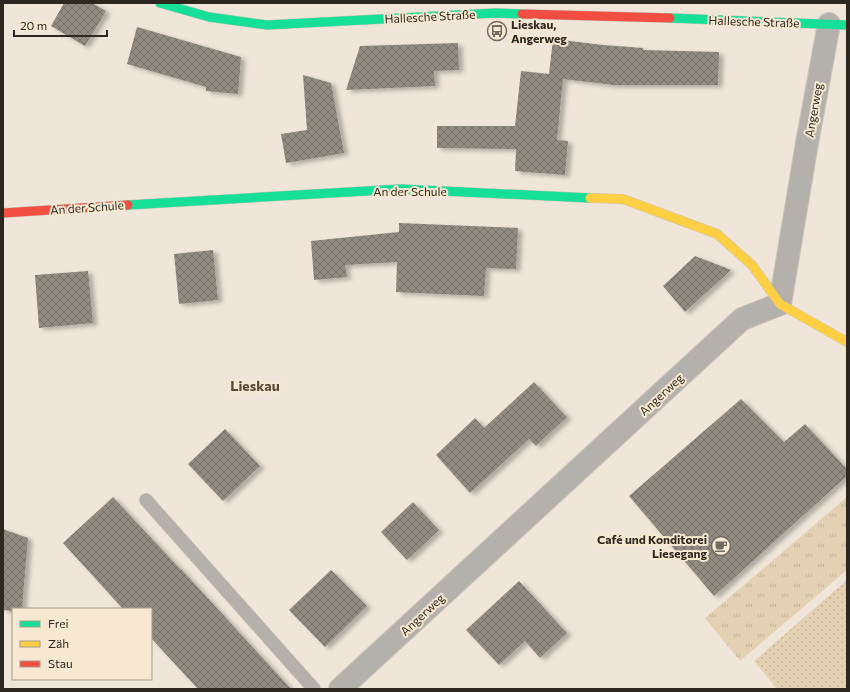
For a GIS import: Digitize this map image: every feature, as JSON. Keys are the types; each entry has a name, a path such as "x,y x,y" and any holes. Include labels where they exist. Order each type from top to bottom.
{"street":[{"name":"Hallesche Straße","path":"160,3 209,17 267,25 496,13 577,14 838,24"},
{"name":"Angerweg","path":"340,689 742,319 780,304 808,136 838,24"},
{"name":"An der Schule","path":"3,213 228,198 401,189 623,199 716,234 752,265 780,304"},
{"path":"780,304 847,342"}],"lane":[{"path":"146,500 314,689"}],"green space":[{"path":"847,497 847,570 740,661 705,618"},
{"path":"847,580 847,689 777,689 754,661"}],"building":[{"path":"64,3 92,3 106,11 85,46 51,26"},
{"path":"137,27 241,57 238,94 206,91 206,87 127,64"},
{"path":"553,39 643,48 643,50 719,52 718,85 614,85 563,79 557,140 568,141 565,175 515,171 516,149 437,148 437,126 515,126 521,71 549,74"},
{"path":"458,43 459,70 434,71 435,86 346,90 360,46"},
{"path":"303,75 331,83 344,153 286,163 281,134 307,130"},
{"path":"399,223 518,228 516,269 486,268 484,296 396,292 397,262 345,265 347,277 314,280 311,241 399,232"},
{"path":"213,250 218,300 179,304 174,254"},
{"path":"695,256 731,270 685,312 663,286"},
{"path":"88,271 93,323 39,328 35,275"},
{"path":"534,382 567,417 536,446 529,439 470,493 436,455 475,418 484,428"},
{"name":"Café und Konditorei Liesegang","path":"741,399 784,442 805,424 847,469 847,476 714,596 629,496"},
{"path":"225,429 260,466 223,501 188,464"},
{"path":"113,497 291,689 198,689 152,639 152,608 122,608 63,543"},
{"path":"413,502 439,530 407,560 381,532"},
{"path":"3,529 28,538 22,608 12,608 12,611 3,610"},
{"path":"331,570 367,606 325,647 289,610"},
{"path":"519,581 567,633 540,658 525,641 499,665 466,630"}],"traffic: fast":[{"path":"160,3 209,17 267,25 496,13 522,14"},
{"path":"670,18 847,25"},
{"path":"128,205 401,189 590,198"}],"traffic: slow":[{"path":"590,198 623,199 717,234 752,265 780,304 847,342"}],"traffic: jam":[{"path":"522,14 670,18"},
{"path":"3,213 128,205"}],"place":[{"name":"Lieskau, Angerweg","path":"497,31"},
{"name":"Café und Konditorei Liesegang","path":"721,546"}],"district":[{"name":"Lieskau","path":"255,385"}]}
